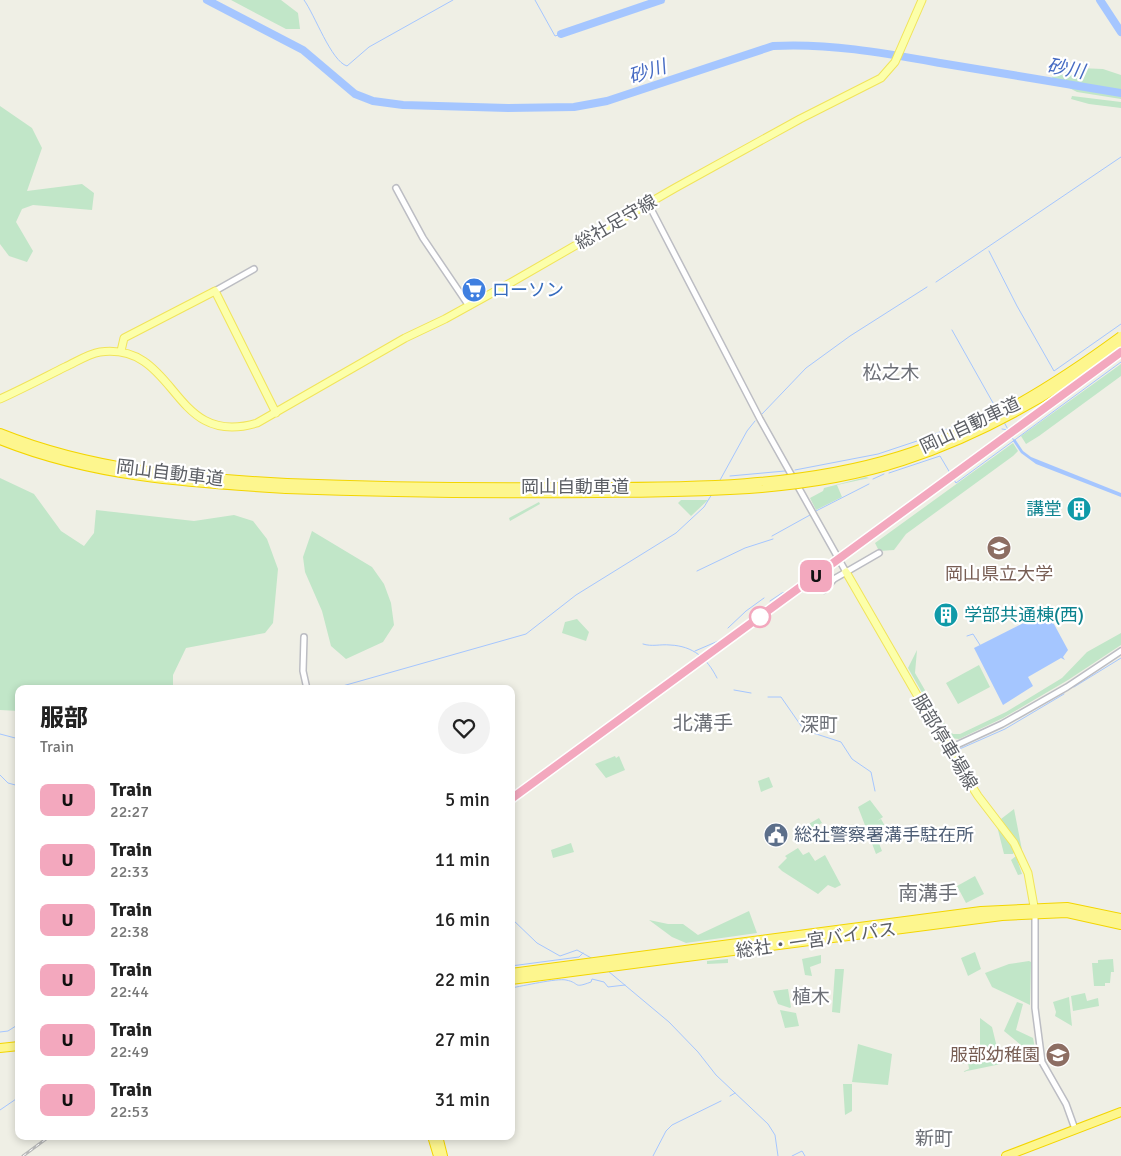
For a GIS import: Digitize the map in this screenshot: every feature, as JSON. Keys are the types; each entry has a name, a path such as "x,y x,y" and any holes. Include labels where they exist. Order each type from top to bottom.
{"highway":[{"name":"岡山自動車道","path":"0,434 50,451 119,468 286,486 612,487 742,484 804,477 899,456 964,431 1031,397 1121,336"},
{"name":"岡山自動車道","path":"0,440 40,455 118,474 156,480 487,494 742,490 814,482 900,462 966,437 1035,402 1121,344"},
{"name":"総社・一宮バイパス","path":"515,972 690,953 1035,910 1076,908 1121,918"},
{"name":"総社・一宮バイパス","path":"1035,910 1067,914 1121,925"},
{"name":"総社・一宮バイパス","path":"515,979 690,953"},
{"path":"0,1048 15,1046"},
{"path":"1006,1156 1121,1112"},
{"path":"433,1140 438,1156"},
{"path":"439,1140 443,1156"}],"main road":[{"name":"総社足守線","path":"0,399 90,354 121,351 144,359 153,366 189,410 199,418 215,425 245,426 276,413 396,343 469,306 675,188 807,115 881,78 895,62 922,0"},
{"path":"121,351 124,338 214,291 276,413"},
{"name":"服部停車場線","path":"846,572 948,749 978,796 1014,842 1028,873 1035,910"}],"street":[{"path":"396,188 423,238 469,306"},
{"path":"649,204 760,419 846,572"},
{"path":"214,291 254,269"},
{"path":"824,590 846,572 880,553"},
{"path":"304,637 303,671 306,685"},
{"path":"948,749 1002,724 1067,687 1121,651"},
{"path":"1035,910 1035,1008 1042,1062 1066,1104 1075,1130"}],"green space":[{"path":"231,0 281,0 298,13 300,29 286,29"},
{"path":"1055,67 1103,69 1121,75 1121,99 1077,92 1052,79 1053,74 1083,76 1084,74 1052,72 1051,69"},
{"path":"1072,96 1121,102 1121,108 1089,104 1071,99"},
{"path":"0,106 32,128 42,148 27,191 82,184 94,193 92,210 33,205 22,209 16,222 33,251 27,262 9,256 0,244"},
{"path":"1121,364 1121,376 1026,444 1021,436"},
{"path":"1013,443 1018,451 1013,456 906,534 894,550 879,551 875,543"},
{"path":"866,477 869,478 837,485 842,497 816,510 810,498 823,491 824,488"},
{"path":"0,478 34,494 61,531 84,546 94,533 96,510 194,521 234,515 253,521 267,539 278,569 273,623 265,633 186,648 173,675 173,685 15,685 15,711 0,710"},
{"path":"681,500 708,500 691,516 678,503"},
{"path":"539,502 540,504 510,521 509,518"},
{"path":"312,531 372,567 384,584 391,603 394,625 383,642 346,659 331,646 322,611 305,572 303,557"},
{"path":"577,619 589,632 586,641 562,633 565,622"},
{"path":"1121,633 1121,645 1068,680 1003,718 959,739 950,738 945,733 908,668 917,650 915,673 947,728 953,734 960,734 1006,712 1062,678 1087,652"},
{"path":"979,665 990,687 958,704 946,683"},
{"path":"615,756 616,758 619,756 625,770 606,778 595,764"},
{"path":"769,777 773,787 761,792 758,781"},
{"path":"870,800 883,817 877,821 881,819 885,826 875,833 882,851 876,854 858,807"},
{"path":"1014,809 1022,850 1001,819"},
{"path":"819,818 822,823 805,836 800,829"},
{"path":"997,826 1015,851 1013,854 1004,854"},
{"path":"571,843 574,852 553,858 551,850"},
{"path":"798,848 803,855 809,852 815,861 825,855 841,885 835,888 828,885 818,894 782,871 778,867 787,858 785,856"},
{"path":"1016,856 1022,874 1018,875 1011,860"},
{"path":"975,876 984,894 966,903 957,886"},
{"path":"749,911 757,933 686,943 672,937 649,920 668,924 683,924 698,935"},
{"path":"975,952 981,969 968,976 961,958"},
{"path":"821,955 821,963 810,967 812,976 805,975 802,959"},
{"path":"728,959 728,963 707,964 707,961"},
{"path":"1113,959 1114,972 1111,972 1110,983 1105,983 1105,986 1094,986 1092,963 1098,963 1098,960"},
{"path":"1031,962 1030,1005 992,987 985,973 1009,964"},
{"path":"835,969 844,969 840,1013 832,1012"},
{"path":"788,989 790,1008 778,1004 773,991"},
{"path":"1085,993 1087,1001 1098,998 1099,1006 1073,1011 1071,996"},
{"path":"1069,997 1072,1026 1055,1016 1056,1012 1053,1002"},
{"path":"1017,1002 1023,1004 1016,1030 1033,1038 1037,1059 1034,1061 1027,1050 1004,1031"},
{"path":"780,1010 796,1013 799,1026 785,1028"},
{"path":"980,1018 992,1027 1001,1064 962,1072 969,1069 968,1062 961,1064 961,1054 982,1049 980,1049"},
{"path":"858,1044 892,1054 888,1085 852,1082"},
{"path":"843,1084 852,1084 852,1111 845,1115"}],"water":[{"path":"1015,439 1023,451 1031,457 1121,493 1121,497 1036,464 1021,453 1013,441"},
{"path":"1045,612 1048,613 1068,650 1063,657 1065,660 1061,658 1028,677 1033,686 1003,705 974,648"}],"waterway":[{"name":"砂川","path":"207,0 303,50 355,94 373,101 403,105 508,108 574,107 607,101 773,46 794,45 878,52 1121,93"},
{"path":"304,0 329,47 335,56 347,66 369,47 453,0"},
{"path":"535,0 555,36 561,34"},
{"path":"561,34 661,0"},
{"path":"1100,0 1121,32"},
{"path":"936,282 1121,157"},
{"path":"989,251 1017,306 1054,371 1121,324"},
{"path":"762,414 806,368 850,336 927,287"},
{"path":"952,330 997,410"},
{"path":"889,473 940,456 956,483 1121,362"},
{"path":"795,470 878,454 920,440 977,417"},
{"path":"719,482 747,431 755,421"},
{"path":"1004,422 1014,441"},
{"path":"1002,429 1008,430"},
{"path":"730,476 785,471"},
{"path":"873,479 884,474"},
{"path":"840,554 949,476"},
{"path":"816,511 869,484"},
{"path":"346,685 526,634 576,595 676,533 704,507 712,494"},
{"path":"772,536 810,515"},
{"path":"697,571 745,548 773,539"},
{"path":"770,601 782,593 789,592 833,559"},
{"path":"728,628 746,611 764,598"},
{"path":"967,636 973,634 980,645"},
{"path":"695,651 723,639"},
{"path":"643,644 686,648 704,659 717,678"},
{"path":"1074,687 1121,658"},
{"path":"734,690 751,693"},
{"path":"955,751 1005,729 1064,694"},
{"path":"768,697 781,697 804,730 841,742 852,759 871,772 875,791"},
{"path":"0,734 15,738"},
{"path":"0,775 8,783 15,785"},
{"path":"515,922 537,943 560,956 577,950 593,959"},
{"path":"515,965 579,957 583,953"},
{"path":"608,971 669,1022 698,1052 716,1075 768,1124 775,1135 778,1156"},
{"path":"515,987 562,980 571,981 579,985 591,982 592,979 604,982 608,987 625,985"},
{"path":"0,1032 8,1031 15,1027"},
{"path":"730,1096 735,1093"},
{"path":"0,1110 15,1100"},
{"path":"653,1156 666,1131 672,1125 721,1101"},
{"path":"792,1156 802,1151 805,1156"}],"railway":[{"path":"515,796 1121,352"},
{"path":"23,1156 45,1140"}],"train":[{"name":"U","path":"515,796 1121,352"}],"place":[{"name":"ローソン","path":"474,290"},
{"name":"講堂","path":"1079,509"},
{"name":"岡山県立大学","path":"999,548"},
{"name":"学部共通棟(西)","path":"946,615"},
{"name":"総社警察署溝手駐在所","path":"776,835"},
{"name":"服部幼稚園","path":"1058,1055"}],"district":[{"name":"松之木","path":"891,372"},
{"name":"北溝手","path":"703,723"},
{"name":"深町","path":"819,724"},
{"name":"南溝手","path":"928,893"},
{"name":"植木","path":"811,996"},
{"name":"新町","path":"934,1138"}]}
